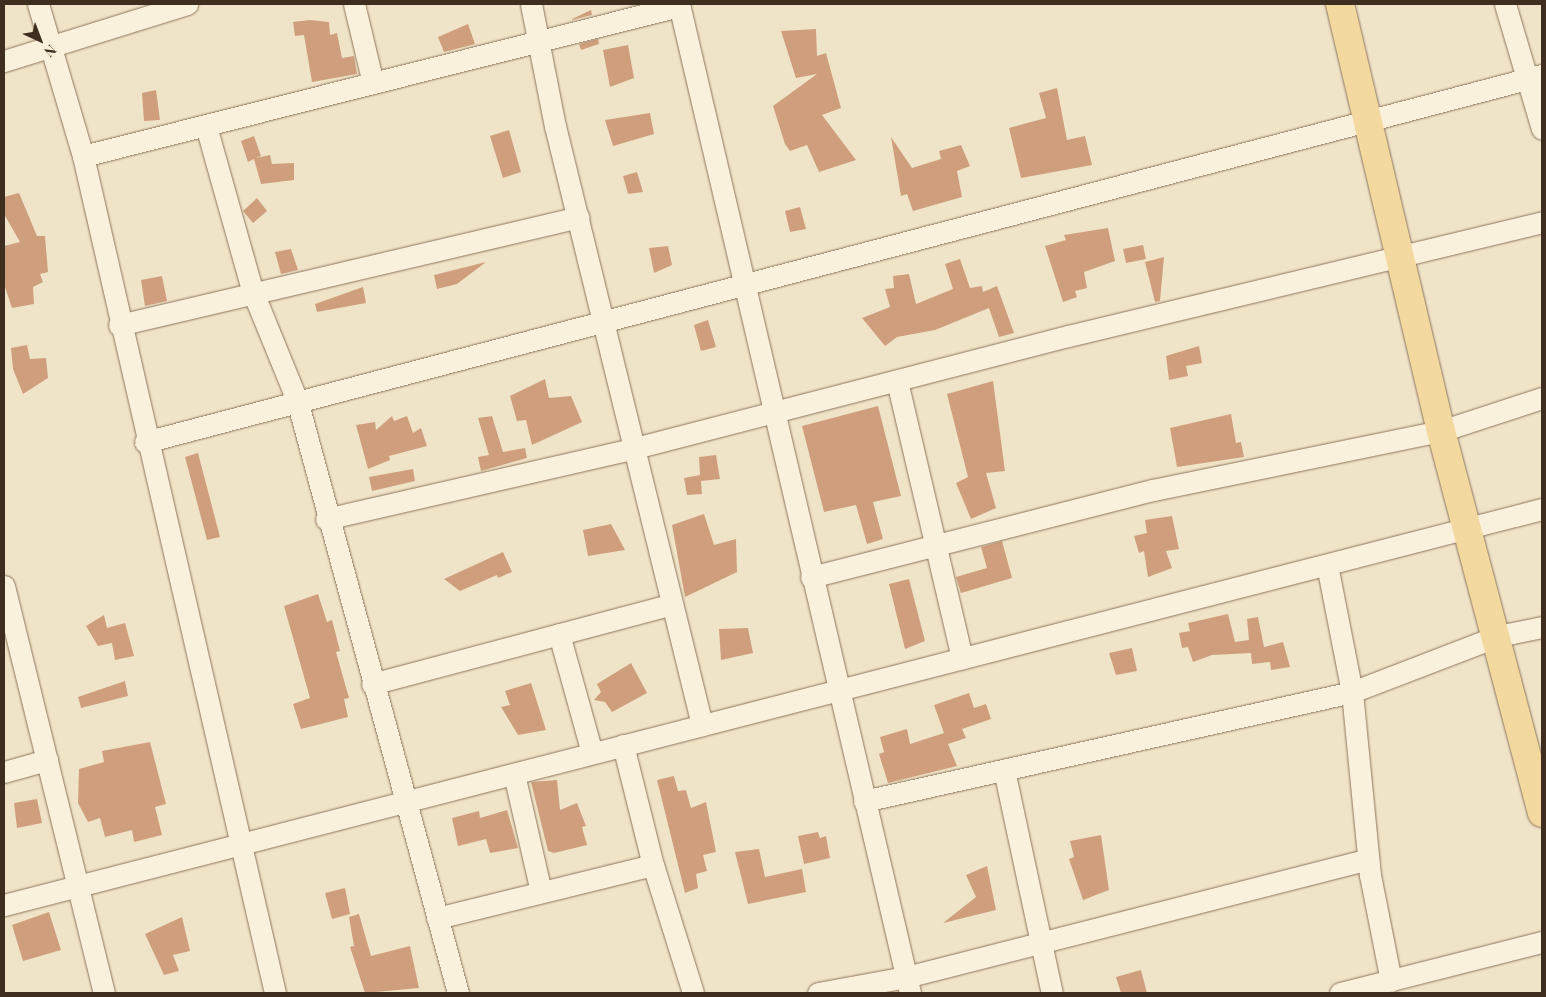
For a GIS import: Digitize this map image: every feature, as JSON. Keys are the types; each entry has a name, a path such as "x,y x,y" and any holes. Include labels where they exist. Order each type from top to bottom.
{"main road":[{"path":"1340,4 1370,117 1442,431 1541,802"}],"street":[{"path":"38,4 83,156 145,442 242,843 275,993"},
{"path":"4,61 51,50 187,4"},
{"path":"531,4 578,217 635,448 669,605 702,725"},
{"path":"1505,4 1536,77 1542,129"},
{"path":"83,156 679,5 772,413 908,985"},
{"path":"356,10 373,83"},
{"path":"145,442 297,400 604,321 1370,117 1536,77"},
{"path":"206,126 252,290 297,400 326,519 458,993"},
{"path":"120,325 252,290 578,217"},
{"path":"326,519 635,448 897,380 1402,258 1542,222"},
{"path":"897,380 932,546 962,658"},
{"path":"811,577 1153,490 1442,431 1542,398"},
{"path":"4,905 1542,509"},
{"path":"1327,565 1352,692 1368,859 1391,981"},
{"path":"5,596 80,886 104,993"},
{"path":"372,684 669,605"},
{"path":"864,801 1352,692 1498,636 1542,626"},
{"path":"558,634 592,753"},
{"path":"623,746 652,864 694,993"},
{"path":"4,772 47,760"},
{"path":"1004,770 1052,993"},
{"path":"514,774 541,892"},
{"path":"818,993 908,985 1041,942 1368,859"},
{"path":"437,918 652,864"},
{"path":"1340,993 1542,942"}],"building":[{"path":"591,10 592,15 572,20 572,19"},
{"path":"310,20 329,22 330,35 337,33 342,58 354,56 357,74 312,82 304,35 295,36 293,22"},
{"path":"468,24 475,44 444,52 438,37"},
{"path":"816,29 817,56 826,53 841,108 822,115 856,160 819,172 807,145 790,151 785,144 773,106 817,74 796,78 781,31"},
{"path":"598,39 599,44 581,50 579,44"},
{"path":"628,45 634,78 610,87 603,50"},
{"path":"1057,88 1067,140 1085,136 1092,165 1021,178 1009,128 1046,118 1039,93"},
{"path":"156,90 160,120 144,121 142,93"},
{"path":"650,113 654,134 613,146 605,120"},
{"path":"509,130 521,172 503,178 490,136"},
{"path":"254,136 261,156 256,158 270,155 272,164 294,163 294,180 261,184 254,159 248,162 241,141"},
{"path":"891,137 912,168 941,159 939,151 961,145 970,166 957,171 962,197 913,211 907,194 901,196"},
{"path":"637,172 643,192 628,194 623,176"},
{"path":"19,193 37,236 45,236 48,272 40,274 43,282 33,287 34,304 12,308 4,284 4,246 20,242 4,214 4,197"},
{"path":"257,198 267,211 253,223 243,211"},
{"path":"800,207 806,229 790,232 785,211"},
{"path":"1108,228 1115,261 1084,272 1087,288 1075,291 1077,297 1063,302 1045,246 1066,240 1064,235"},
{"path":"1143,245 1146,259 1126,263 1123,249"},
{"path":"668,246 672,265 654,273 649,248"},
{"path":"291,249 298,270 281,274 275,252"},
{"path":"1164,257 1160,301 1155,302 1145,262"},
{"path":"960,259 970,288 982,286 983,292 997,286 1014,333 999,337 989,308 935,330 897,337 885,346 862,318 890,307 885,289 894,288 893,276 909,274 916,304 953,289 945,264"},
{"path":"486,262 457,284 437,289 434,275"},
{"path":"162,276 167,301 145,306 141,280"},
{"path":"363,287 366,303 317,312 315,304"},
{"path":"708,320 716,347 701,351 694,325"},
{"path":"27,345 30,359 46,358 48,378 23,394 13,369 11,348"},
{"path":"1199,346 1202,363 1186,366 1188,376 1169,380 1166,356"},
{"path":"545,379 549,398 571,396 582,422 532,445 526,420 517,421 510,396"},
{"path":"993,381 1005,471 986,473 996,508 971,519 956,483 968,477 947,394"},
{"path":"878,406 901,496 873,502 883,539 867,544 856,505 824,512 802,426"},
{"path":"1231,414 1236,443 1241,442 1244,457 1177,467 1170,428"},
{"path":"392,416 394,421 407,416 413,433 421,428 427,446 389,456 390,460 368,469 356,425 375,422 376,430"},
{"path":"492,416 503,452 525,448 527,458 481,471 478,457 489,455 478,418"},
{"path":"198,453 220,537 207,540 185,457"},
{"path":"716,455 720,479 701,481 702,494 687,495 684,478 700,475 699,457"},
{"path":"413,469 415,481 372,491 369,477"},
{"path":"704,514 714,545 736,539 737,572 685,597 672,525"},
{"path":"1172,516 1179,549 1166,551 1172,568 1148,577 1144,551 1139,553 1134,536 1147,533 1145,520"},
{"path":"611,524 625,550 588,556 583,530"},
{"path":"1002,541 1012,578 961,593 956,577 987,568 981,547"},
{"path":"503,552 512,572 498,578 497,575 460,591 444,579"},
{"path":"909,579 925,641 905,649 889,584"},
{"path":"318,594 327,622 332,620 340,651 336,652 349,698 344,699 348,717 301,729 293,704 310,698 284,606"},
{"path":"1228,614 1235,642 1249,640 1247,619 1258,617 1264,647 1283,642 1290,667 1271,670 1270,662 1252,664 1251,653 1212,655 1193,662 1188,647 1182,648 1179,633 1190,631 1188,623"},
{"path":"104,615 107,628 125,623 134,656 115,660 112,643 98,646 86,626"},
{"path":"748,628 753,653 721,660 719,629"},
{"path":"1132,648 1137,671 1116,675 1109,653"},
{"path":"631,663 647,693 612,712 605,702 594,700 601,692 597,684"},
{"path":"125,681 128,696 81,708 78,697"},
{"path":"531,683 546,730 518,735 501,707 510,705 505,691"},
{"path":"969,693 974,708 986,704 991,719 962,729 966,738 948,744 957,766 888,783 879,754 884,752 880,737 907,729 910,744 944,733 934,705"},
{"path":"150,742 166,804 155,807 162,835 134,842 132,830 105,837 100,818 88,822 78,803 79,769 104,762 102,751"},
{"path":"674,776 678,791 686,790 691,808 706,802 716,852 703,855 707,871 696,874 698,888 685,893 657,780"},
{"path":"557,780 560,810 577,803 586,826 582,827 587,845 554,853 548,851 531,782"},
{"path":"37,799 42,823 17,828 14,803"},
{"path":"507,810 518,848 490,853 486,839 458,846 452,818 479,811 480,818"},
{"path":"818,832 820,838 826,836 830,858 804,864 798,836"},
{"path":"1101,835 1109,890 1083,900 1069,859 1074,857 1070,841"},
{"path":"759,849 765,877 802,869 806,892 748,904 735,852"},
{"path":"987,866 996,910 943,923 976,897 966,875"},
{"path":"345,888 350,914 332,919 325,893"},
{"path":"49,912 61,950 23,961 12,925"},
{"path":"359,914 371,956 410,946 419,988 365,993 350,947 354,946 349,917"},
{"path":"182,917 190,951 173,955 179,971 164,975 145,934"},
{"path":"1141,970 1147,993 1121,993 1116,977"}]}
